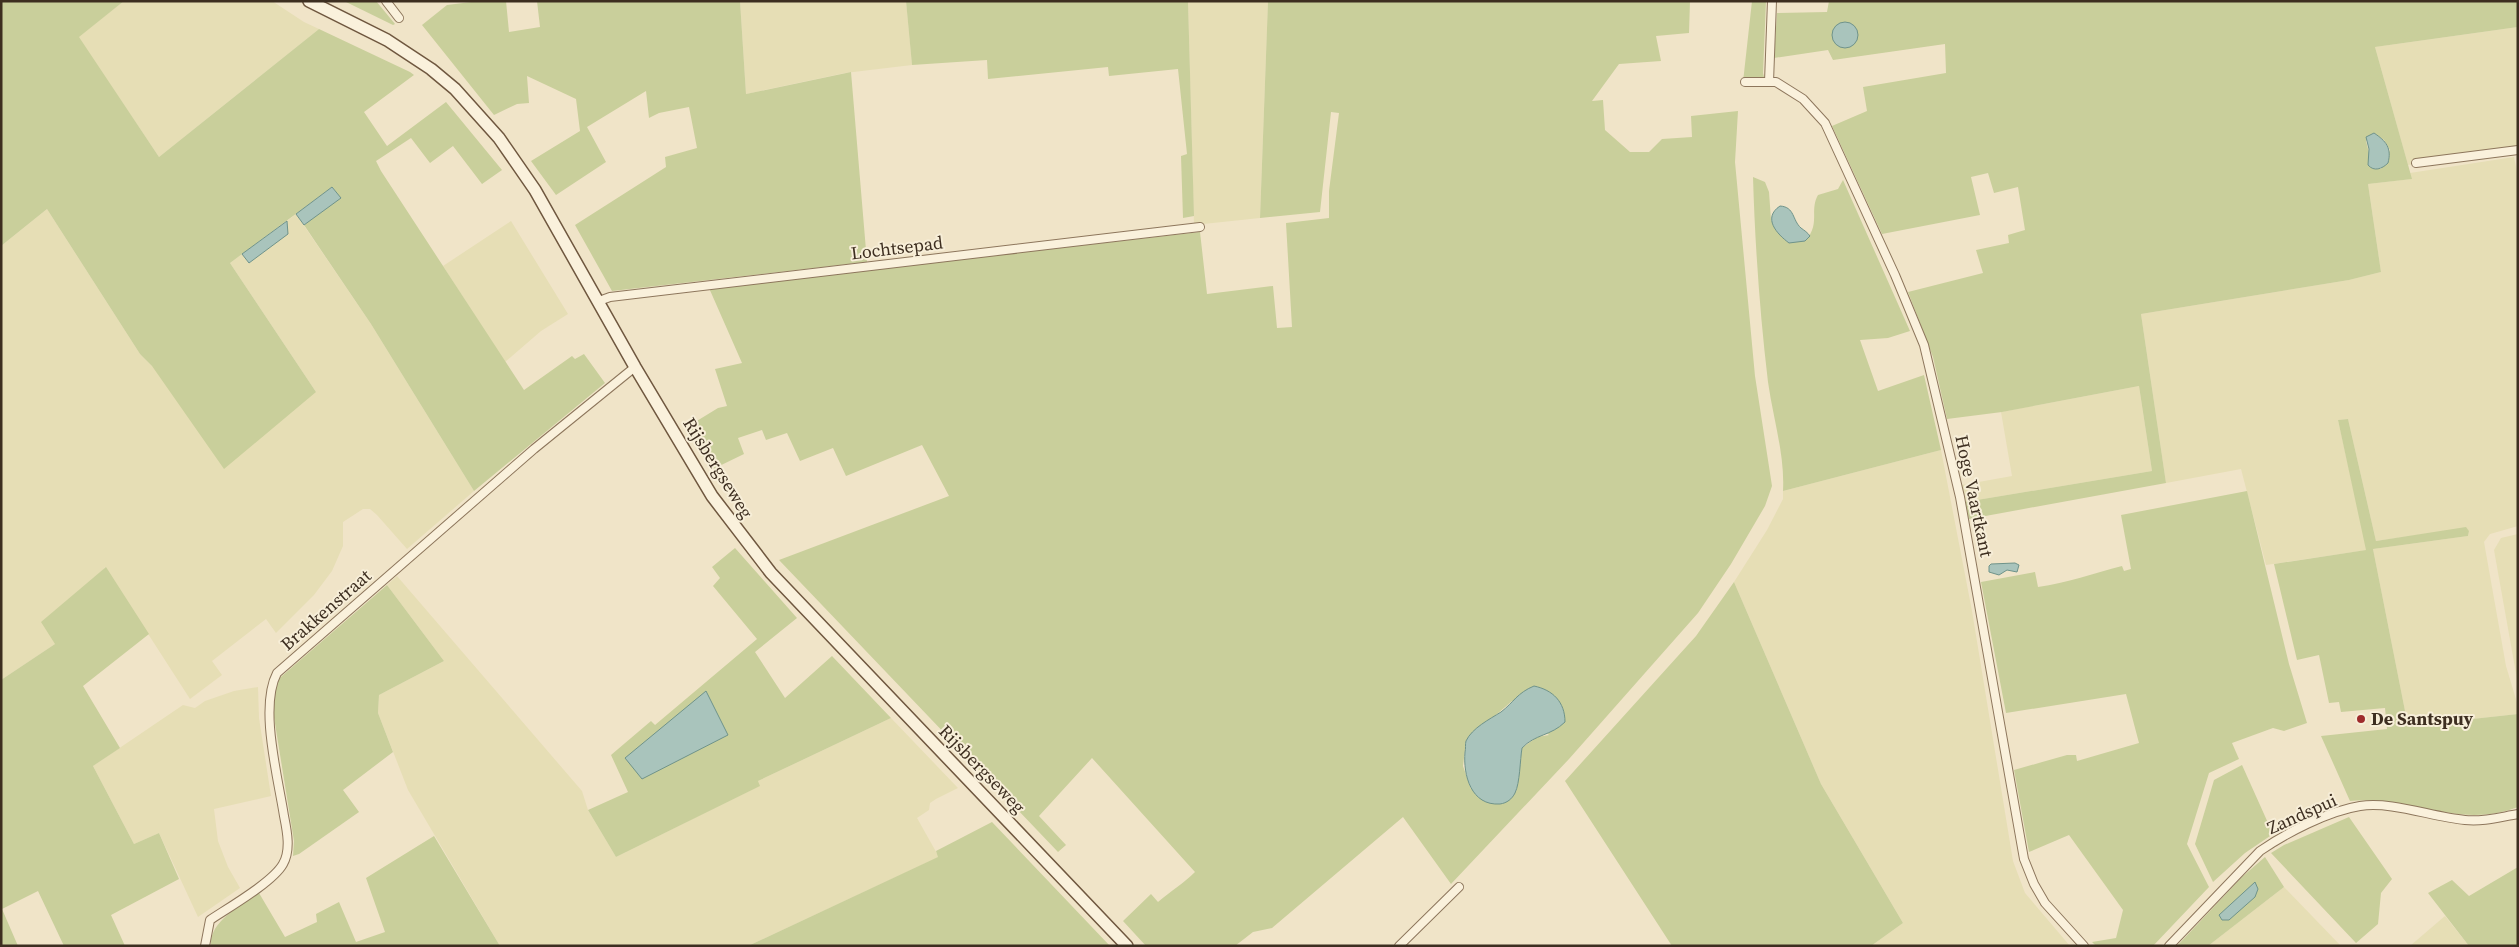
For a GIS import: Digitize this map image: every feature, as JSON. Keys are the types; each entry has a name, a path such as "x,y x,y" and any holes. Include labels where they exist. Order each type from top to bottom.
{"main road":[{"name":"Rijsbergseweg","path":"309,1 387,40 431,69 455,89 499,138 536,190 635,367 712,496 770,573 1127,946"}],"street":[{"path":"386,1 399,18"},
{"path":"1769,82 1772,1"},
{"name":"Hoge Vaartkant","path":"1745,82 1776,82 1804,99 1825,122 1895,274 1924,345 1960,497 2024,859 2045,903 2084,946"},
{"path":"2416,163 2518,150"},
{"name":"Lochtsepad","path":"599,301 610,296 1200,227"},
{"name":"Brakkenstraat","path":"205,946 210,920 275,875 283,864 287,836 268,710 272,682 277,673 534,448 635,367"},
{"name":"Zandspui","path":"2168,946 2260,851 2273,842 2336,812 2360,806 2380,806 2466,820 2488,820 2518,814"},
{"path":"1399,946 1459,887"}],"shaded area":[{"path":"124,1 272,1 304,22 319,29 159,157 78,37"},
{"path":"740,1 906,1 912,65 845,73 746,94"},
{"path":"1188,1 1268,1 1260,218 1194,225"},
{"path":"2518,27 2518,147 2408,165 2375,47"},
{"path":"2514,157 2518,177 2518,526 2490,534 2484,542 2506,666 2518,706 2518,714 2408,726 2373,549 2468,536 2469,531 2466,528 2376,541 2348,419 2338,420 2367,550 2266,565 2241,469 2166,483 2141,314 2349,280 2381,272 2368,184 2411,179 2410,173"},
{"path":"47,209 140,354 152,366 316,392 230,263 242,254 249,263 288,234 287,221 296,214 371,324 474,491 407,549 370,509 363,509 343,522 343,546 332,571 314,595 276,633 266,619 212,661 222,675 190,699 105,567 55,644 1,680 1,246"},
{"path":"511,221 568,314 541,331 505,362 443,266"},
{"path":"2139,386 2152,471 1965,502 1962,485 2012,476 2001,412"},
{"path":"1941,450 1972,611 2013,861 2025,893 2070,946 1871,946 1903,923 1821,784 1734,582 1767,530 1783,499 1783,491"},
{"path":"2518,534 2517,679 2494,550 2501,538"},
{"path":"397,576 582,791 588,810 616,857 759,786 758,781 891,718 958,788 930,803 929,810 917,818 939,857 748,946 500,946 408,790 378,713 379,695 444,661 387,585"},
{"path":"258,687 259,718 271,796 214,809 218,841 228,867 240,888 198,917 159,833 134,844 93,766 183,705 195,708 205,701 234,691"},
{"path":"2284,887 2341,946 2208,946"},
{"path":"2445,916 2469,946 2410,946"}],"green space":[{"path":"1,1 124,1 79,37 159,157 319,29 410,72 414,75 364,112 387,146 446,102 502,170 482,184 453,146 430,163 411,138 376,161 381,171 524,390 572,356 575,359 584,354 605,383 474,491 371,324 304,225 340,198 332,187 230,263 316,392 224,469 152,366 140,354 47,209 1,246"},
{"path":"344,1 376,1 395,24 393,25"},
{"path":"479,1 506,1 509,32 540,27 537,1 740,1 746,94 851,72 867,262 612,291 575,225 666,167 665,157 697,148 689,107 659,113 649,118 646,91 587,127 606,162 556,195 531,161 580,131 576,99 527,76 529,103 517,104 494,115 422,25 447,5"},
{"path":"906,1 1188,1 1194,216 1183,218 1181,156 1187,154 1178,69 1109,76 1108,67 988,79 987,60 912,65"},
{"path":"1268,1 1690,1 1689,33 1656,36 1661,61 1619,64 1592,101 1603,100 1605,130 1630,152 1649,152 1662,139 1692,137 1691,116 1738,111 1735,162 1755,376 1772,486 1765,506 1731,564 1698,613 1569,759 1451,884 1403,817 1272,928 1253,932 1235,946 1146,946 1123,921 1151,894 1158,902 1195,872 1092,758 1039,816 1066,845 1058,852 779,560 949,496 922,445 846,476 833,448 800,461 787,433 766,440 762,430 738,438 744,454 711,470 687,427 718,408 727,406 715,369 742,363 709,288 1200,232 1207,294 1273,286 1277,328 1292,327 1286,223 1329,218 1329,191 1339,113 1331,112 1320,212 1260,218","holes":["1512,701 1549,735 1537,737 1522,748 1516,792 1471,789 1463,766 1466,741"]},
{"path":"1752,1 1766,1 1763,73 1765,81 1743,82"},
{"path":"1829,1 2518,1 2518,27 2375,47 2412,179 2368,184 2381,272 2349,280 2141,314 2166,483 1969,519 1965,502 2152,471 2139,386 2002,412 1947,419 1933,357 1908,292 1983,273 1976,250 2009,243 2008,235 2025,230 2018,187 1994,193 1988,173 1971,177 1980,215 1882,234 1832,126 1867,111 1863,87 1946,73 1945,44 1833,60 1828,50 1774,58 1777,13 1827,12","holes":["2374,133 2384,140 2390,150 2381,169 2373,169 2366,141"]},
{"path":"1753,177 1765,182 1769,192 1771,220 1805,241 1813,229 1814,207 1818,195 1838,189 1843,180 1910,331 1888,338 1860,340 1878,391 1924,375 1941,450 1783,491 1782,464 1768,382 1763,331"},
{"path":"2348,419 2376,541 2466,527 2469,531 2468,536 2373,549 2408,726 2518,714 2518,807 2496,813 2475,815 2454,814 2372,800 2350,801 2321,736 2387,729 2385,708 2341,712 2339,702 2329,703 2319,655 2297,660 2274,564 2366,550 2338,420"},
{"path":"2247,491 2289,664 2307,723 2284,731 2273,728 2232,743 2239,759 2209,773 2187,844 2209,887 2153,946 2096,946 2092,942 2116,938 2123,910 2069,835 2029,852 2014,770 2067,755 2076,755 2077,761 2139,743 2126,694 2006,713 1981,582 2035,572 2038,587 2122,566 2124,571 2131,569 2121,515"},
{"path":"735,548 797,618 755,652 785,698 832,656 891,718 758,781 760,786 616,857 588,810 628,792 611,755 651,721 655,725 757,639 713,586 720,578 712,567"},
{"path":"106,567 149,634 83,686 120,748 93,766 134,844 159,833 179,879 111,915 125,946 64,946 38,891 2,909 18,946 1,946 1,680 55,644 41,622"},
{"path":"1734,582 1821,784 1903,923 1871,946 1672,946 1565,781 1696,636"},
{"path":"387,585 444,661 379,695 378,713 393,752 343,790 359,812 299,854 293,856 294,841 272,705 275,682"},
{"path":"2242,765 2273,834 2245,853 2213,882 2195,844 2214,780"},
{"path":"2349,817 2392,879 2381,893 2378,924 2356,943 2271,853 2284,845"},
{"path":"992,822 1110,946 748,946 938,857 936,851"},
{"path":"434,836 500,946 211,946 215,929 221,922 235,909 259,893 285,937 317,922 316,914 339,902 356,942 385,932 366,878"},
{"path":"2265,857 2284,887 2208,946 2177,946 2242,877"},
{"path":"2518,867 2518,946 2469,946 2428,893 2452,880 2469,896"}],"water":[{"path":"1845,22 1854,26 1858,35 1854,44 1845,48 1836,44 1832,35 1836,26"},
{"path":"2374,133 2385,142 2389,153 2388,163 2378,169 2368,165 2369,149 2366,137"},
{"path":"332,187 341,198 304,225 296,214"},
{"path":"1780,206 1791,211 1798,225 1810,236 1805,241 1789,243 1776,231 1773,226 1772,216"},
{"path":"287,221 288,234 249,263 242,254"},
{"path":"2015,563 2019,565 2017,572 2007,570 1999,575 1989,572 1991,564"},
{"path":"1534,686 1547,690 1557,698 1563,708 1565,722 1560,727 1527,743 1522,748 1518,783 1511,799 1500,804 1482,800 1471,787 1468,779 1465,761 1466,741 1477,728"},
{"path":"706,691 728,735 642,779 625,758"},
{"path":"2255,882 2258,889 2255,897 2229,920 2222,920 2219,915"}],"place":[{"name":"De Santspuy","path":"2361,719"}]}
